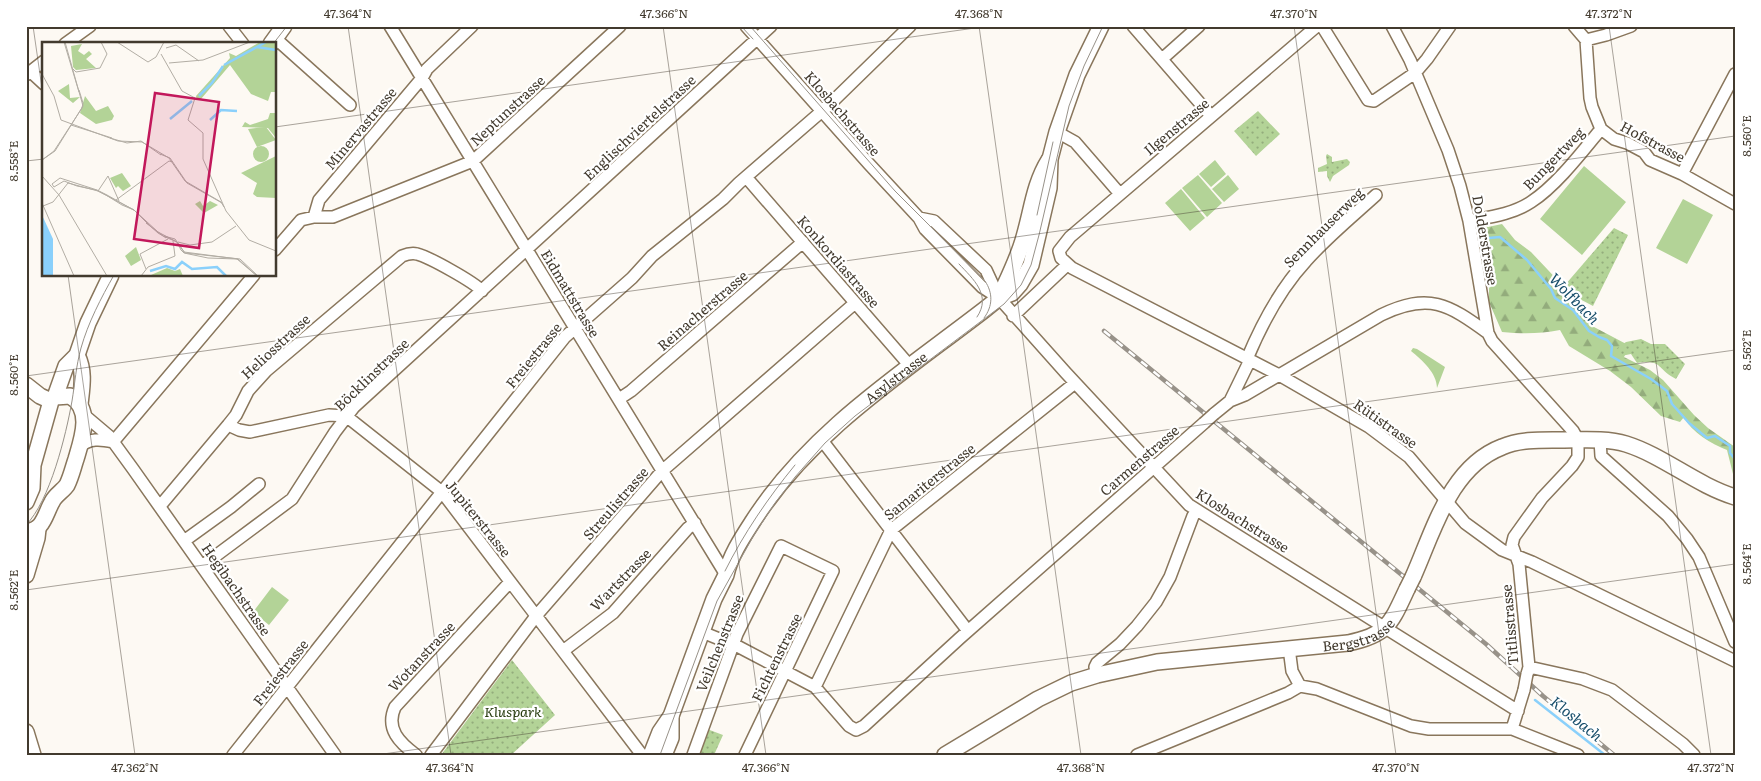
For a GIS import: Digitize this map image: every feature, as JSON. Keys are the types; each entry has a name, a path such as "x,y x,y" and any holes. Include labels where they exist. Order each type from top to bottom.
{"main road":[{"name":"Asylstrasse","path":"651,755 660,732 671,716 702,632 734,554 774,490 792,468 857,407 999,298 1016,260 1036,185 1041,172 1050,158 1077,75 1100,26"},
{"path":"26,502 34,483 30,462 53,399 66,366 77,355 88,323 111,276"},
{"path":"26,575 37,538 32,530 69,480 84,430 81,409 82,366 77,355"},
{"path":"26,385 40,396 53,399 70,396 81,409"},
{"name":"Bergstrasse","path":"945,755 1038,699 1071,683 1097,674 1156,662 1356,641 1373,637 1390,623 1453,488 1472,465 1502,446 1524,441 1578,440 1600,440 1625,444 1735,497"},
{"name":"Asylstrasse","path":"664,755 671,738 671,716"}],"street":[{"path":"68,42 90,26"},
{"path":"230,26 242,42"},
{"name":"Eidmattstrasse","path":"390,26 726,575"},
{"name":"Minervastrasse","path":"314,217 319,200 422,78 427,69 472,26"},
{"name":"Neptunstrasse","path":"314,217 333,217 474,161 620,26"},
{"name":"Klosbachstrasse","path":"746,26 919,218 925,229 975,280 999,298 1013,316 1185,501 1518,711"},
{"name":"Englischviertelstrasse","path":"528,250 771,26"},
{"name":"Freiestrasse","path":"233,755 565,336 632,278 652,256 717,205 746,176 822,111 910,26"},
{"path":"1133,26 1211,116"},
{"path":"1162,59 1199,26"},
{"name":"Ilgenstrasse","path":"1059,253 1060,248 1070,237 1317,26"},
{"path":"1322,26 1368,100 1374,101 1415,73 1450,26"},
{"name":"Dolderstrasse","path":"1392,26 1415,73 1448,150 1460,186 1469,220 1488,333 1574,431 1578,440"},
{"path":"1574,26 1586,40 1606,36 1631,26"},
{"path":"277,36 350,105"},
{"name":"Hofstrasse","path":"1586,40 1590,98 1600,129 1614,139 1644,152 1650,160 1682,174 1735,204"},
{"path":"42,64 29,74 42,83"},
{"path":"1682,174 1735,74"},
{"name":"Bungertweg","path":"1469,220 1512,211 1531,202 1548,189 1600,129"},
{"path":"1057,132 1075,142 1120,194"},
{"name":"Konkordiastrasse","path":"746,176 910,366"},
{"name":"Sennhauserweg","path":"1230,401 1263,324 1290,281 1306,260 1376,195"},
{"path":"276,249 301,220 314,217"},
{"name":"Reinacherstrasse","path":"619,399 631,391 803,242"},
{"name":"Böcklinstrasse","path":"202,566 292,499 346,416 354,407 528,250"},
{"name":"Heliosstrasse","path":"160,506 236,415 248,390 266,371 398,259 411,253 422,256 469,281 482,291"},
{"name":"Rütistrasse","path":"1059,253 1067,265 1279,375 1362,422 1396,446 1422,471 1465,523 1502,550 1532,562 1735,661"},
{"path":"1013,316 1067,265"},
{"path":"79,447 86,442 94,440 113,442 253,276"},
{"name":"Carmenstrasse","path":"815,687 849,726 856,730 864,726 968,631 1230,401 1245,395 1380,314 1396,307 1416,302 1429,302 1453,309 1488,333"},
{"name":"Streulistrasse","path":"432,755 536,616 662,471 855,303"},
{"name":"Samariterstrasse","path":"815,687 891,530 1075,383"},
{"name":"Hegibachstrasse","path":"81,409 109,436 335,755"},
{"path":"228,425 250,432 329,415 346,416"},
{"name":"Jupiterstrasse","path":"346,416 442,492 642,755"},
{"path":"821,440 968,631"},
{"name":"Titlisstrasse","path":"1512,729 1528,671 1520,570 1512,545 1513,539 1542,498 1572,466 1578,456 1578,440"},
{"path":"1600,440 1601,456 1668,516 1687,538 1699,557 1735,642"},
{"path":"184,541 259,484"},
{"path":"1097,674 1095,666 1097,663 1120,644 1156,602 1170,577 1197,510"},
{"name":"Wartstrasse","path":"563,651 613,613 694,523"},
{"name":"Veilchenstrasse","path":"693,755 741,626 781,546 831,575"},
{"name":"Fichtenstrasse","path":"745,755 831,575"},
{"name":"Wotanstrasse","path":"416,755 401,744 395,735 392,717 395,707 510,582"},
{"path":"702,632 786,670 815,687"},
{"path":"1289,648 1292,671 1300,686"},
{"path":"1528,671 1583,679 1612,690 1683,744 1694,755"},
{"path":"1137,755 1288,693 1300,686 1317,689 1411,726 1446,730 1512,729 1578,755"}],"green space":[{"path":"1258,111 1280,134 1256,156 1234,131"},
{"path":"1327,154 1332,157 1332,162 1347,159 1350,162 1349,165 1333,176 1330,182 1327,171 1318,172 1318,168 1327,164"},
{"path":"1215,160 1226,174 1211,187 1199,174"},
{"path":"1584,166 1626,202 1582,255 1540,219"},
{"path":"1198,175 1222,203 1207,217 1182,188"},
{"path":"1228,175 1239,189 1224,202 1212,189"},
{"path":"1181,189 1205,218 1190,231 1165,203"},
{"path":"1683,199 1713,215 1687,264 1656,248"},
{"path":"1502,224 1515,240 1531,252 1565,288 1594,327 1630,346 1624,357 1650,370 1663,380 1694,415 1708,428 1735,447 1735,474 1733,474 1727,450 1709,441 1697,432 1684,417 1680,422 1661,416 1631,387 1610,371 1569,346 1560,330 1531,333 1502,332 1489,302 1486,264 1481,253 1477,230 1480,226 1485,225 1488,227"},
{"path":"1614,228 1628,235 1593,306 1574,296 1565,285"},
{"path":"1641,339 1651,344 1665,344 1685,364 1676,379 1651,362 1637,363 1631,354 1621,356 1616,349 1626,342"},
{"path":"1413,348 1445,367 1437,388 1432,372 1411,351"},
{"path":"272,587 289,600 269,625 253,612"},
{"name":"Kluspark","path":"512,660 555,715 511,755 441,755"},
{"path":"707,729 723,735 714,755 698,755"}],"waterway":[{"name":"Wolfbach","path":"1482,229 1485,236 1489,238 1500,237 1527,260 1551,289 1555,298 1573,310 1589,331 1607,340 1612,346 1611,356 1651,379 1667,391 1672,404 1689,423 1707,438 1715,436 1730,446 1730,453 1735,459"},
{"name":"Klosbach","path":"1535,700 1605,755"}],"tram line":[{"path":"275,42 287,26"},
{"path":"741,26 753,39"},
{"path":"750,26 895,191 985,281 991,295 991,300 984,318"},
{"path":"660,755 717,601 754,535 775,503 825,443 855,416 1004,304 1021,285 1031,265 1069,106 1084,66 1103,26"},
{"path":"1037,215 1053,142"},
{"path":"959,264 975,282 982,295 981,309 977,317"},
{"path":"26,525 35,514 56,467 72,401 81,348 95,311 113,276"},
{"path":"725,571 757,516 795,465"}],"railway":[{"path":"1104,331 1486,644 1543,696 1614,755"}]}
